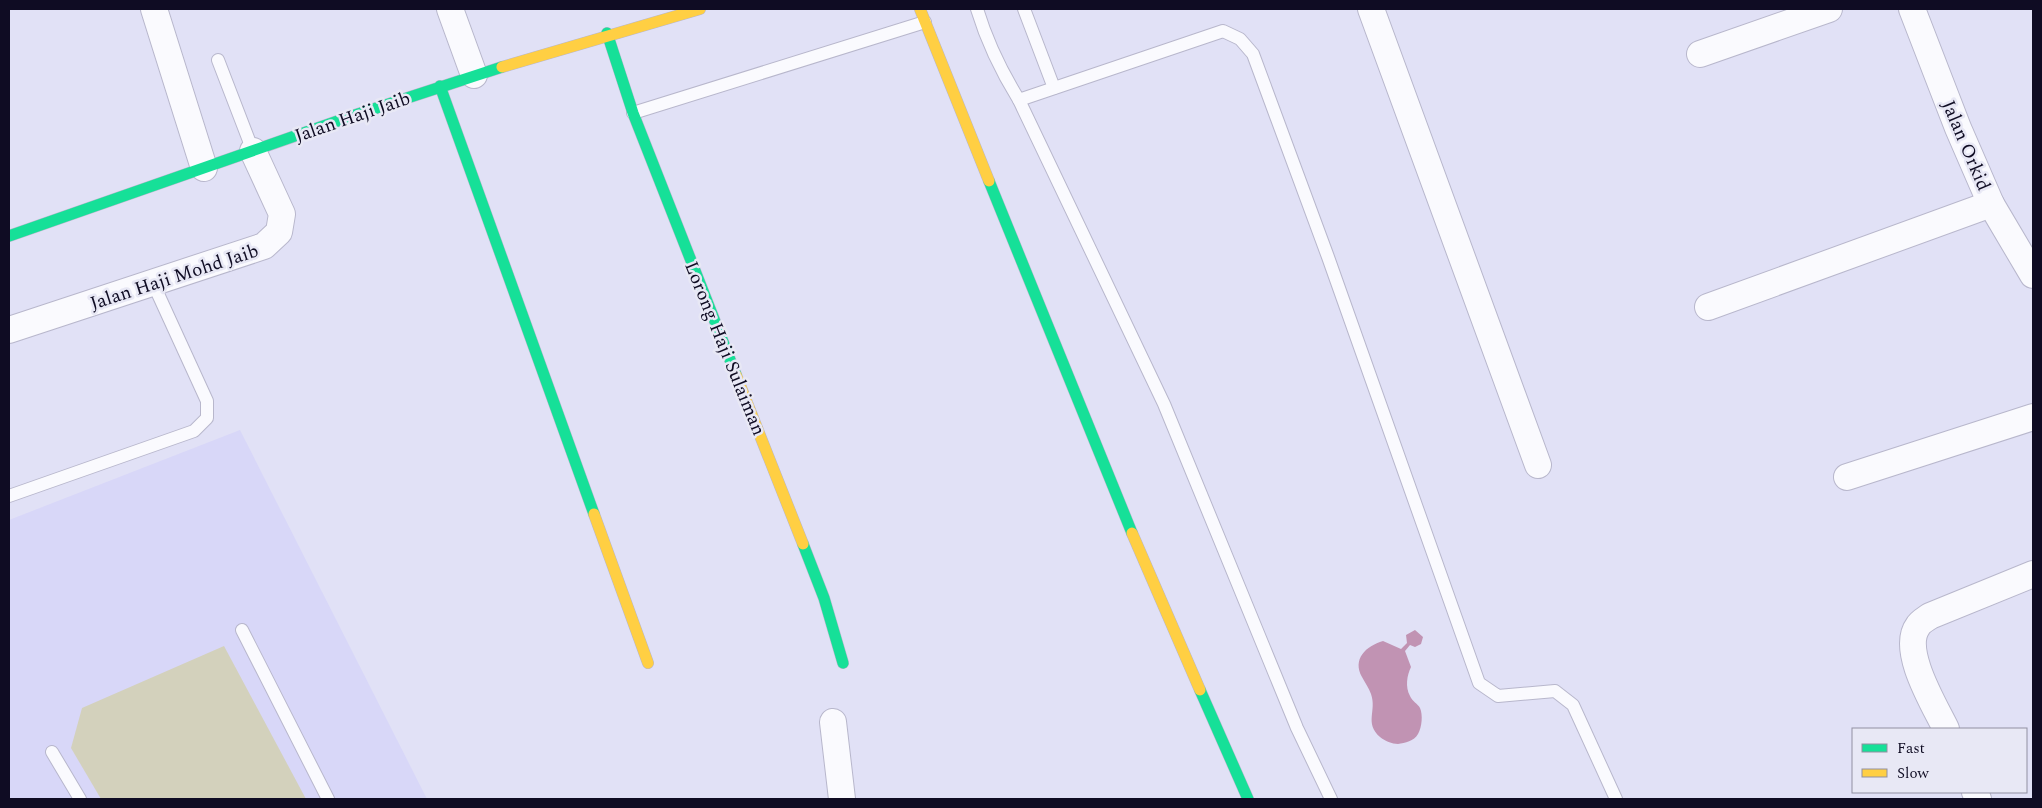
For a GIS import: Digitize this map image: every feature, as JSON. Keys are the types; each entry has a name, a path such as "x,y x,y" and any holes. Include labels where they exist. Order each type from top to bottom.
{"street":[{"path":"154,9 204,168"},
{"path":"450,9 474,74"},
{"name":"Jalan Haji Jaib","path":"9,236 474,74 607,33 700,9"},
{"path":"920,9 1127,522 1248,799"},
{"path":"1371,9 1538,465"},
{"path":"1700,54 1829,9"},
{"name":"Jalan Orkid","path":"1912,9 1958,128 1991,204 2025,240 2033,275"},
{"name":"Lorong Haji Sulaiman","path":"607,33 633,113 824,598 843,662"},
{"path":"440,86 648,663"},
{"name":"Jalan Haji Mohd Jaib","path":"9,330 264,246 279,232 282,214 253,151"},
{"path":"1708,307 1991,204"},
{"path":"1847,476 2033,417"},
{"path":"1946,728 1916,666 1912,643 1917,626 1930,616 2033,574"},
{"path":"833,722 842,799"}],"lane":[{"path":"977,9 985,35 1000,69 1019,100 1164,404 1293,719 1332,799"},
{"path":"1024,9 1054,88"},
{"path":"633,113 925,22"},
{"path":"1019,100 1222,31 1240,39 1253,54 1328,257 1479,683 1498,696 1554,691 1573,705 1616,799"},
{"path":"218,60 253,151"},
{"path":"9,496 194,431 207,418 207,401 153,283"},
{"path":"242,630 328,799"},
{"path":"52,752 80,799"}],"shaded area":[{"path":"240,430 427,799 9,799 9,520"},
{"path":"1415,630 1423,637 1421,644 1415,647 1410,645 1405,651 1411,667 1407,685 1411,698 1420,708 1422,714 1421,725 1418,734 1414,738 1398,744 1386,741 1375,732 1372,722 1372,700 1359,670 1359,664 1362,654 1371,646 1383,641 1401,649 1407,643 1406,635"},
{"path":"224,646 306,799 101,799 71,748 82,708"}],"traffic: fast":[{"path":"607,33 633,113 736,375"},
{"path":"9,236 352,116 502,67"},
{"path":"440,86 594,514"},
{"path":"989,181 1132,533"},
{"path":"803,544 824,598 843,663"},
{"path":"1200,690 1248,799"}],"traffic: slow":[{"path":"502,67 700,9"},
{"path":"920,9 989,181"},
{"path":"736,375 803,544"},
{"path":"594,514 648,663"},
{"path":"1132,533 1200,690"}]}
